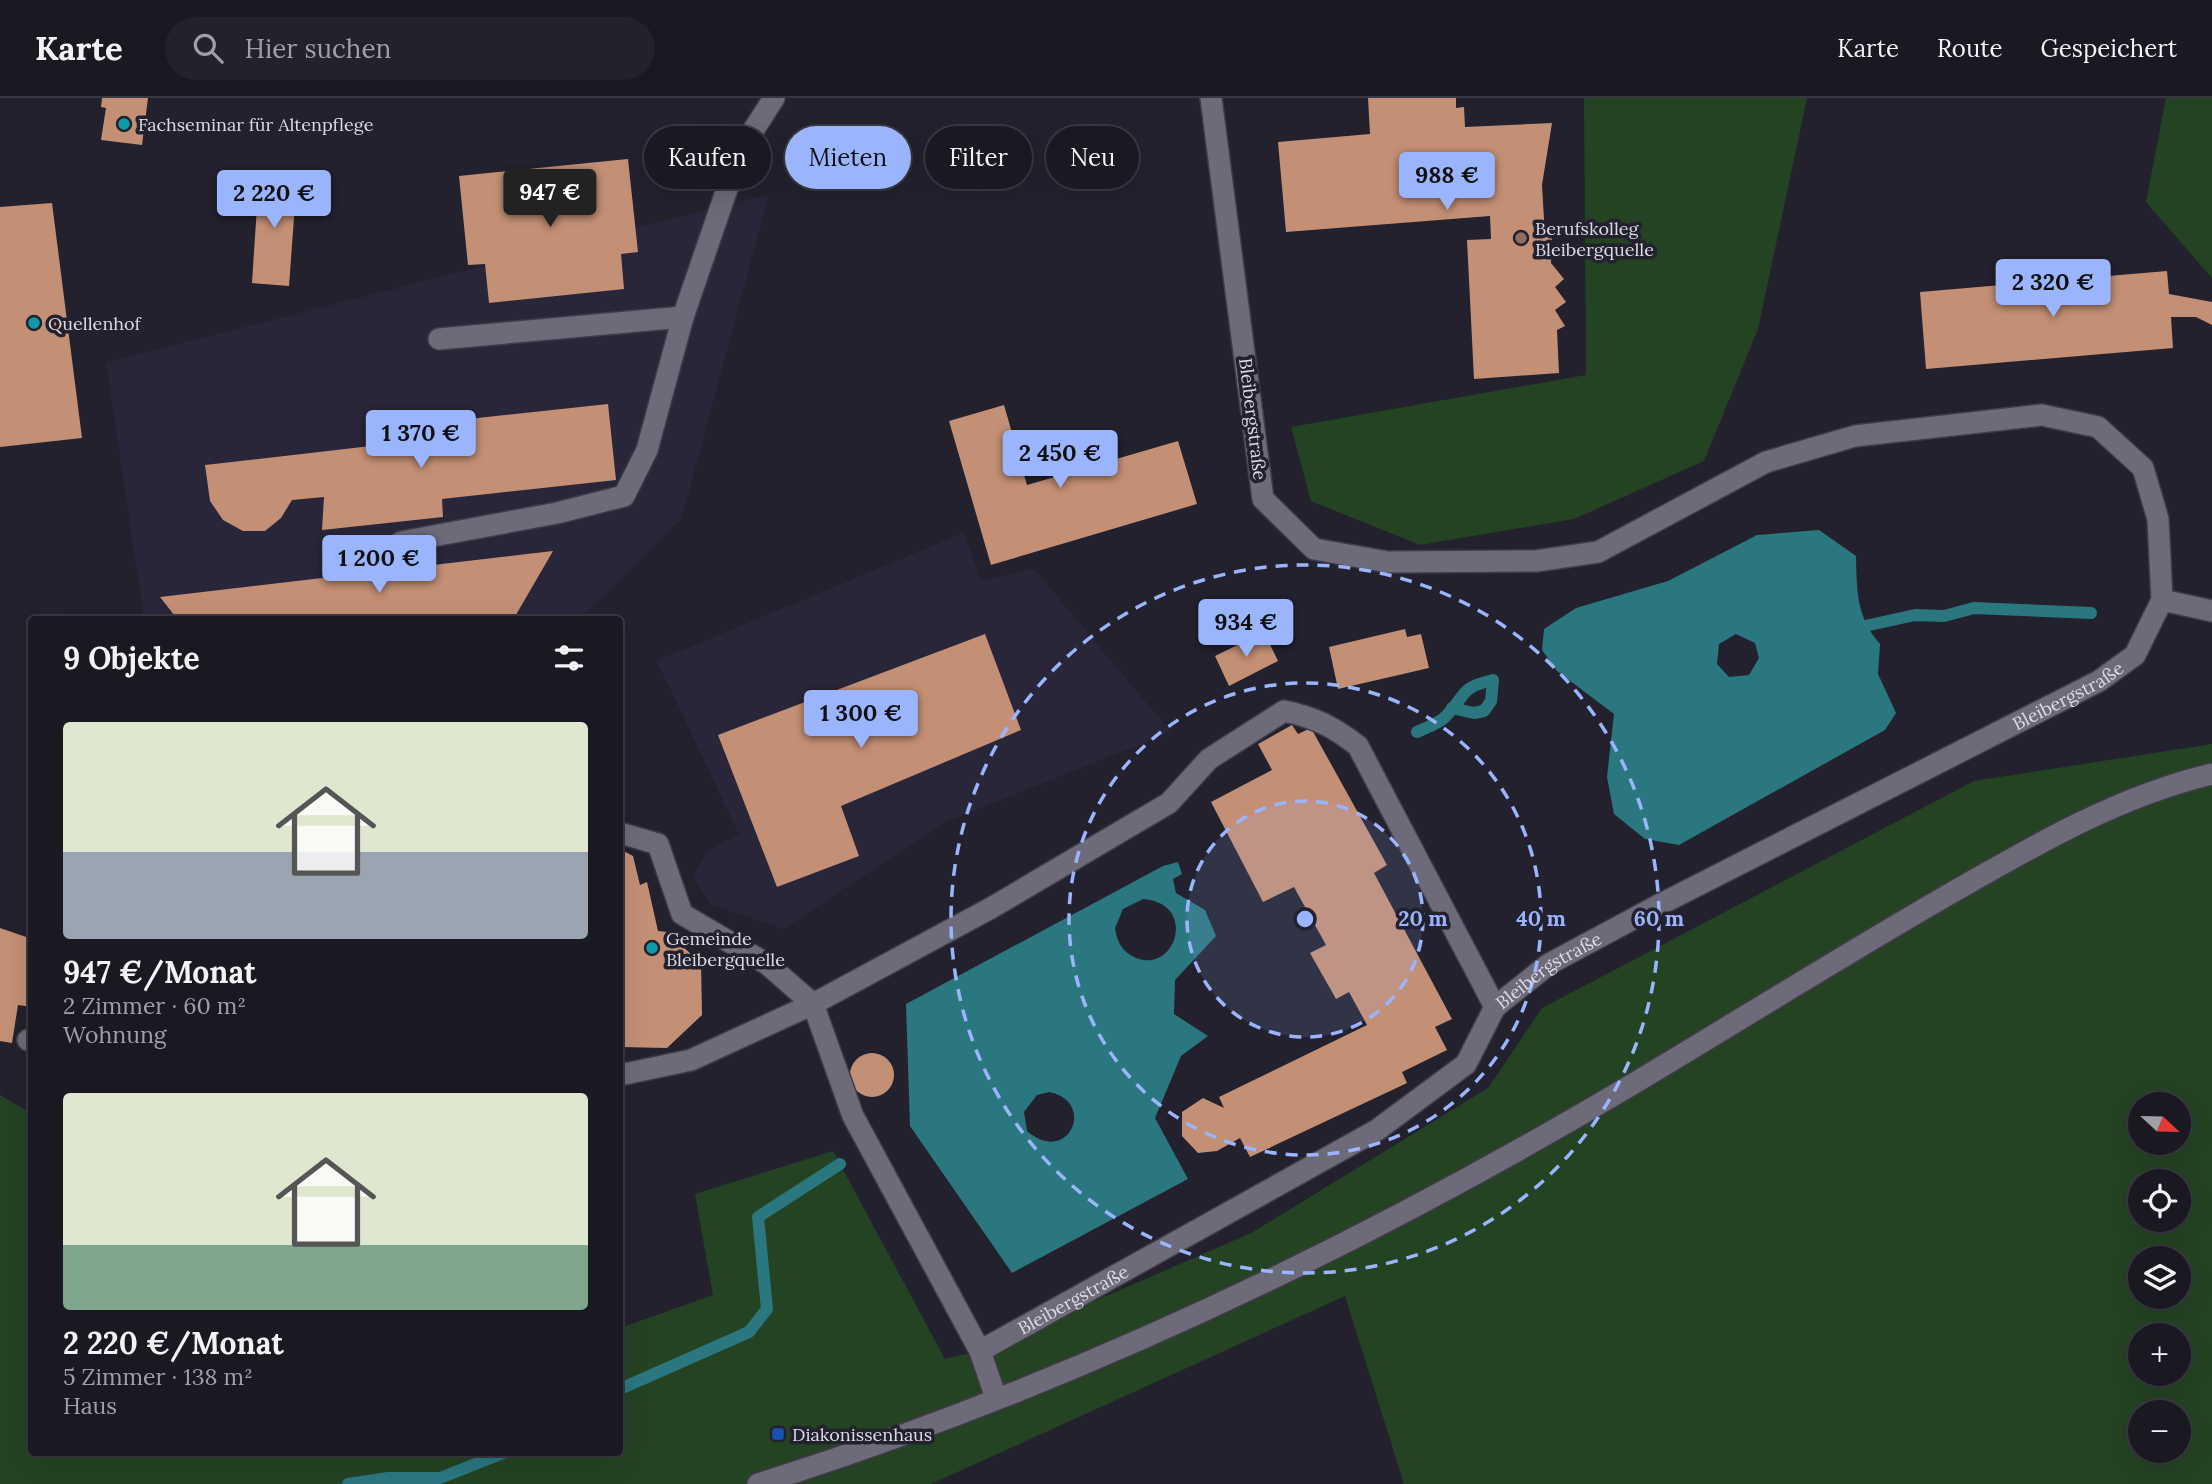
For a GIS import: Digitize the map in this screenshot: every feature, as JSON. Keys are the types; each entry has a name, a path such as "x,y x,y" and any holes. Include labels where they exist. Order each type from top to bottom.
{"street":[{"path":"401,541 557,513 624,496 647,450 683,317 740,151 774,98"},
{"name":"Bleibergstraße","path":"980,1351 1377,1130 1466,1064 1495,1007 1549,964 1657,906 2099,681 2135,654 2162,600 2158,519 2143,468 2098,427 2042,415 1855,436 1766,462 1598,552 1536,561 1388,562 1314,549 1263,499 1211,98"},
{"path":"439,339 683,317"},
{"path":"2162,600 2212,611"},
{"path":"623,1074 691,1060 813,1004 991,908 1169,803 1209,759 1284,711 1308,716 1336,728 1358,746 1495,1007"},
{"path":"758,1484 996,1398 1201,1311 1418,1206 1636,1082 1846,953 2033,846 2087,819 2144,796 2212,774"},
{"path":"623,834 659,844 682,914 767,964 813,1004 853,1116 980,1351 996,1398"}],"shaded area":[{"path":"769,194 682,518 583,616 144,616 106,362"},
{"path":"963,533 982,581 1034,569 1171,732 941,824 783,929 710,904 693,878 707,851 739,834 657,661"}],"green space":[{"path":"1584,98 1807,98 1758,329 1704,461 1574,519 1420,545 1311,501 1291,427 1586,375"},
{"path":"2166,98 2212,98 2212,278 2146,202"},
{"path":"2212,744 2212,1484 1404,1484 1345,1296 931,1484 0,1484 0,1095 28,1111 28,1456 623,1456 623,1327 713,1295 695,1194 833,1151 945,1359 980,1351 1251,1233 1488,1088 1542,1008 1974,781"}],"water":[{"path":"1819,530 1856,556 1859,603 1866,624 1880,644 1878,674 1896,713 1885,730 1679,845 1645,839 1614,814 1607,777 1614,714 1557,671 1542,650 1544,629 1576,608 1668,581 1757,535","holes":["1736,634 1755,643 1759,658 1749,675 1729,677 1717,664 1719,644"]},
{"path":"1178,862 1182,874 1173,879 1176,893 1205,910 1216,936 1175,980 1174,1014 1208,1036 1181,1056 1155,1118 1188,1179 1012,1273 910,1126 906,1004 1163,866","holes":["1143,899 1160,903 1171,912 1176,924 1170,947 1162,956 1150,960 1136,958 1127,953 1119,942 1115,928 1123,909","1049,1092 1064,1098 1072,1107 1074,1118 1072,1128 1065,1137 1055,1141 1042,1140 1027,1131 1024,1112 1037,1095"]}],"building":[{"name":"Fachseminar für Altenpflege","path":"102,98 148,98 142,145 101,140 106,108 101,107"},
{"name":"Berufskolleg Bleibergquelle","path":"1368,98 1456,98 1456,108 1464,107 1465,127 1552,123 1542,185 1545,236 1552,236 1551,263 1564,279 1555,287 1566,302 1555,310 1565,326 1557,330 1559,373 1474,379 1467,240 1491,239 1490,216 1286,232 1278,142 1370,134"},
{"path":"628,159 638,252 621,254 624,289 489,303 485,264 468,265 459,176"},
{"path":"259,175 297,177 289,286 252,283"},
{"name":"Quellenhof","path":"52,203 82,438 0,447 0,207"},
{"path":"2167,271 2169,294 2212,302 2212,325 2196,317 2171,317 2173,348 1926,369 1920,292"},
{"path":"608,404 616,480 442,499 443,517 322,530 324,497 292,500 281,518 265,531 243,531 223,520 210,501 205,465 432,439 431,423"},
{"path":"1004,405 1027,485 1178,441 1197,504 991,565 949,421"},
{"path":"553,551 515,616 175,616 160,597"},
{"path":"1405,629 1407,637 1421,634 1429,668 1338,689 1329,647"},
{"path":"1264,632 1278,661 1229,686 1215,656"},
{"path":"985,634 1021,730 841,806 859,856 777,887 718,735"},
{"path":"1292,725 1298,734 1311,728 1387,865 1374,873 1452,1019 1435,1027 1447,1050 1402,1072 1407,1083 1250,1157 1240,1138 1217,1151 1198,1153 1182,1136 1182,1112 1203,1098 1224,1108 1219,1097 1367,1025 1349,992 1336,999 1310,953 1326,945 1294,887 1263,902 1211,802 1272,770 1258,744"},
{"name":"Gemeinde Bleibergquelle","path":"623,851 633,856 640,885 647,882 658,931 668,932 701,964 702,1015 667,1048 623,1047"},
{"path":"0,928 28,938 28,1006 18,1005 12,1043 0,1041"},
{"path":"872,1053 887,1060 894,1075 887,1090 872,1097 857,1090 850,1075 857,1060"}],"waterway":[{"path":"1849,625 1865,626 1915,615 1944,616 1974,608 2091,613"},
{"path":"1417,732 1443,719 1453,709 1457,703 1461,697 1468,689 1493,680 1491,701 1484,711 1474,713 1452,708"},
{"path":"623,1388 749,1332 767,1309 758,1217 840,1164"},
{"path":"348,1484 388,1478 440,1478 496,1456"}],"place":[{"name":"Fachseminar für Altenpflege","path":"124,124"},
{"name":"Berufskolleg Bleibergquelle","path":"1521,238"},
{"name":"Quellenhof","path":"34,323"},
{"name":"Gemeinde Bleibergquelle","path":"652,948"},
{"name":"Diakonissenhaus","path":"778,1434"}]}
